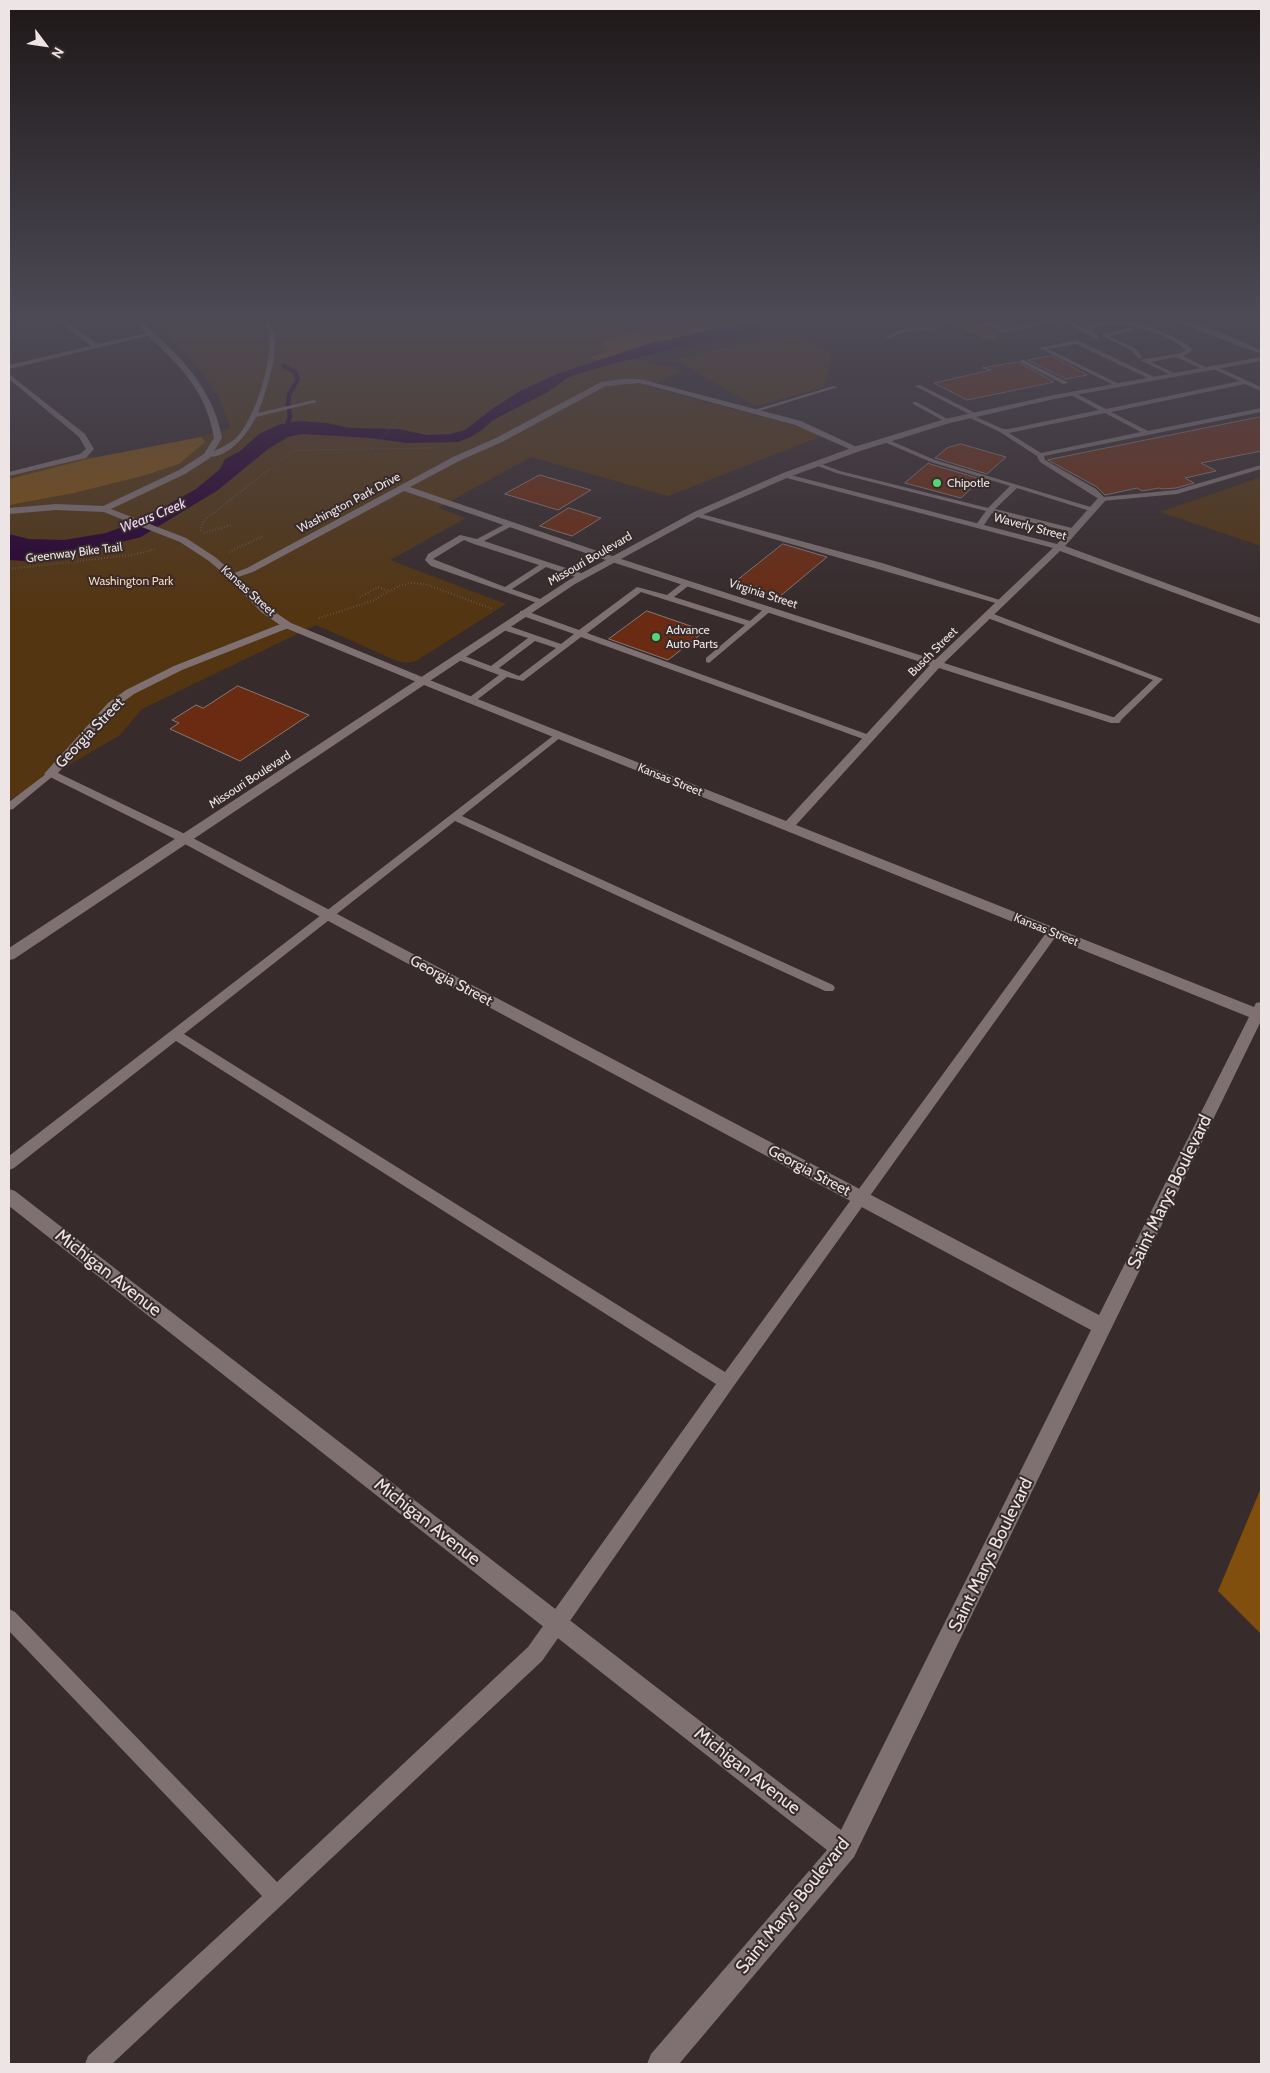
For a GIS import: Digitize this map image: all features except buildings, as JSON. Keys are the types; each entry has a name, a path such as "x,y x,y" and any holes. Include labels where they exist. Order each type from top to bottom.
{"street":[{"path":"9,474 83,456 90,449 82,436 60,418"},
{"path":"9,511 56,507 104,509 165,482 207,456 218,438 214,418"},
{"name":"Washington Park Drive","path":"232,576 250,570 456,459 499,440 541,418"},
{"path":"777,418 811,428 858,449"},
{"name":"Missouri Boulevard","path":"9,955 581,576 697,514 786,475 884,440 964,418"},
{"name":"Waverly Street","path":"786,475 1059,547 1261,621"},
{"name":"Virginia Street","path":"404,488 612,559 1114,721"},
{"name":"Busch Street","path":"788,827 938,664 1059,547 1102,499"},
{"name":"Kansas Street","path":"104,509 172,534 212,559 232,576 265,610 287,625 470,700 1053,932 1259,1010"},
{"name":"Georgia Street","path":"287,625 178,668 130,692 112,705 71,753 50,774 185,838 1103,1328"},
{"name":"Saint Marys Boulevard","path":"661,2064 846,1848 1259,1010"},
{"name":"Michigan Avenue","path":"9,1196 846,1848"}],"lane":[{"path":"207,456 232,446 247,430 252,418"},
{"path":"942,418 948,421"},
{"path":"976,418 1002,431 1040,455 1042,461 1093,491 1102,499 1177,492 1261,467"},
{"path":"1002,431 1072,418"},
{"path":"1119,418 1147,433"},
{"path":"1040,455 1223,418"},
{"path":"884,440 933,461 1093,509"},
{"path":"816,464 838,472 1073,531"},
{"path":"979,526 990,510 1015,486"},
{"path":"697,514 1002,602"},
{"path":"477,542 509,524"},
{"path":"540,602 434,564 429,560 431,556 463,537 581,576"},
{"path":"505,590 545,564"},
{"path":"668,598 688,583"},
{"path":"459,656 520,679 640,588 751,624"},
{"path":"709,660 769,609"},
{"path":"523,613 869,738"},
{"path":"988,615 1159,679 1114,721"},
{"path":"503,627 561,647"},
{"path":"492,669 534,638"},
{"path":"470,700 506,674"},
{"path":"9,1164 558,735"},
{"path":"9,807 50,774"},
{"path":"454,816 829,988"},
{"path":"96,2064 535,1654 727,1382 1053,932"},
{"path":"175,1034 727,1382"},
{"path":"9,1618 277,1897"}],"path":[{"path":"365,458 377,446 399,418"},
{"path":"230,525 201,533 202,524 207,518 292,452 299,450 440,448"},
{"path":"223,556 262,536"},
{"name":"Greenway Bike Trail","path":"9,569 131,555 162,548"},
{"path":"319,618 372,601 389,591 410,583 425,584 493,609"},
{"path":"360,597 378,587 389,591"}],"green space":[{"name":"Washington Park","path":"227,418 764,418 810,430 820,437 668,496 531,457 438,508 466,518 390,560 506,604 416,661 406,663 397,661 316,625 142,709 120,735 9,800 9,476 91,456 103,465 231,428"},
{"path":"1261,477 1261,546 1161,512"}],"shaded area":[{"path":"201,437 205,442 179,464 146,475 74,493 9,505 9,479 87,459"},
{"path":"1261,1488 1261,1634 1218,1591"}],"water":[{"name":"Wears Creek","path":"481,418 497,418 471,437 458,442 407,443 370,438 303,434 288,437 268,449 218,490 141,537 74,554 25,561 9,560 9,534 29,539 64,540 106,533 122,527 153,513 196,489 220,469 225,459 240,451 259,434 278,425 298,421 327,423 350,428 398,429 427,435 450,434 465,430"}],"waterway":[{"path":"286,430 290,418"}],"place":[{"name":"Chipotle","path":"937,483"},
{"name":"Advance Auto Parts","path":"656,637"}]}
